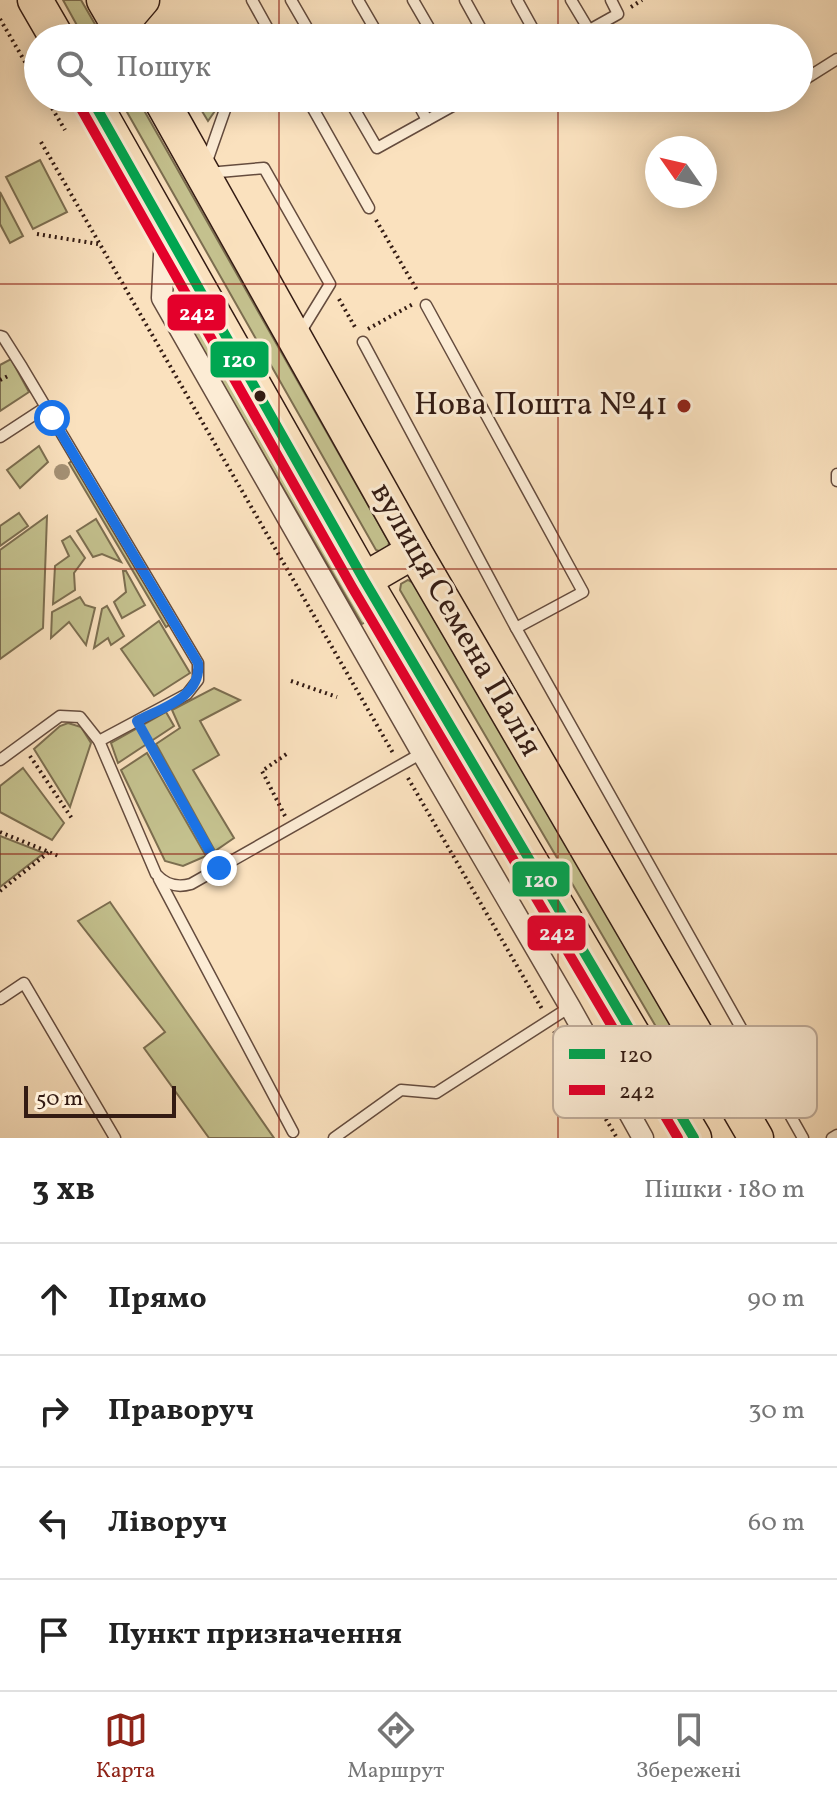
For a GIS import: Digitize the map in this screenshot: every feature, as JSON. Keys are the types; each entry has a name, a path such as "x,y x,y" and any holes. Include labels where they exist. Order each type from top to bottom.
{"highway":[{"path":"35,0 49,24"},
{"name":"вулиця Семена Палія","path":"99,112 364,580 628,1026"},
{"name":"вулиця Семена Палія","path":"168,112 414,551 691,1026"},
{"path":"364,580 414,551"},
{"name":"вулиця Семена Палія","path":"682,1118 694,1138"},
{"name":"вулиця Семена Палія","path":"744,1118 756,1138"}],"main road":[{"path":"117,22 143,0"}],"street":[{"path":"165,229 162,298 581,1026"},
{"path":"632,1118 643,1138"}],"lane":[{"path":"252,0 265,24"},
{"path":"291,0 305,24"},
{"path":"358,0 372,24"},
{"path":"413,0 427,24"},
{"path":"465,0 478,24"},
{"path":"517,0 530,24"},
{"path":"571,0 585,24"},
{"path":"600,24 618,14 611,0"},
{"path":"813,74 837,59"},
{"path":"224,112 203,174 264,168 330,284 296,339"},
{"path":"318,112 369,208"},
{"path":"356,112 377,148 442,112"},
{"path":"423,112 427,120"},
{"path":"426,305 583,592 516,628"},
{"path":"0,336 46,407 198,663 198,680 187,694 99,741"},
{"path":"363,342 516,628 740,1026"},
{"path":"0,437 46,407"},
{"path":"837,474 837,481"},
{"path":"0,760 54,719 66,714 80,717 99,741 156,874 293,1132"},
{"path":"156,874 165,882 182,887 422,753"},
{"path":"0,999 24,983 115,1138"},
{"path":"334,1138 401,1090 436,1093 570,1007"},
{"path":"792,1118 803,1138"},
{"path":"832,1138 837,1135"}],"path":[{"path":"0,19 24,60"},
{"path":"54,112 65,130"},
{"path":"41,142 553,1029"},
{"path":"330,284 359,334 422,299 369,208"},
{"path":"37,234 100,244"},
{"path":"291,681 337,697"},
{"path":"137,721 219,868"},
{"path":"22,744 73,820"},
{"path":"288,753 262,771 291,827"},
{"path":"0,832 61,857"},
{"path":"0,891 49,852"},
{"path":"605,1118 617,1138"}],"shaded area":[{"path":"63,0 81,0 95,24 76,24"},
{"path":"127,112 145,112 389,542 388,548 382,552 376,550"},
{"path":"203,112 214,112 208,121"},
{"path":"40,160 67,212 33,229 6,177"},
{"path":"0,192 23,236 10,243 0,224"},
{"path":"181,297 189,302 374,617 362,624 179,309 178,300"},
{"path":"11,359 29,392 0,411 0,365"},
{"path":"39,446 48,462 20,488 7,470"},
{"path":"73,460 172,623 166,627 69,463"},
{"path":"19,513 28,526 0,546 0,526"},
{"path":"47,516 43,628 0,659 0,550"},
{"path":"96,519 121,562 102,554 93,557 77,531"},
{"path":"70,536 85,558 74,573 75,590 53,604 55,566 69,556 62,541"},
{"path":"123,571 126,571 145,605 122,618 114,602 126,592"},
{"path":"408,580 413,583 673,1026 656,1026 400,590 401,584"},
{"path":"80,597 85,605 95,608 86,645 69,622 51,638 52,612"},
{"path":"107,606 124,636 111,645 108,638 94,648 102,609"},
{"path":"159,621 190,673 154,696 121,649"},
{"path":"214,688 240,700 200,721 219,755 193,770 234,838 215,851 156,744 180,728 172,710"},
{"path":"166,712 174,726 118,763 111,743"},
{"path":"68,723 81,727 91,743 70,807 34,749 60,726"},
{"path":"147,753 206,856 183,866 165,861 121,770"},
{"path":"23,768 64,823 52,840 0,812 0,786"},
{"path":"0,836 44,853 0,887"},
{"path":"110,902 274,1138 209,1138 144,1048 165,1032 78,921"}],"transit line":[{"name":"242","path":"83,112 352,587 612,1026"},
{"name":"120","path":"99,112 364,580 628,1026"},
{"name":"242","path":"666,1118 678,1138"},
{"name":"120","path":"682,1118 694,1138"}],"place":[{"name":"Нова Пошта №41","path":"684,406"}],"route":[{"path":"52,418 195,654 199,671 193,688 137,721 219,868"}]}
